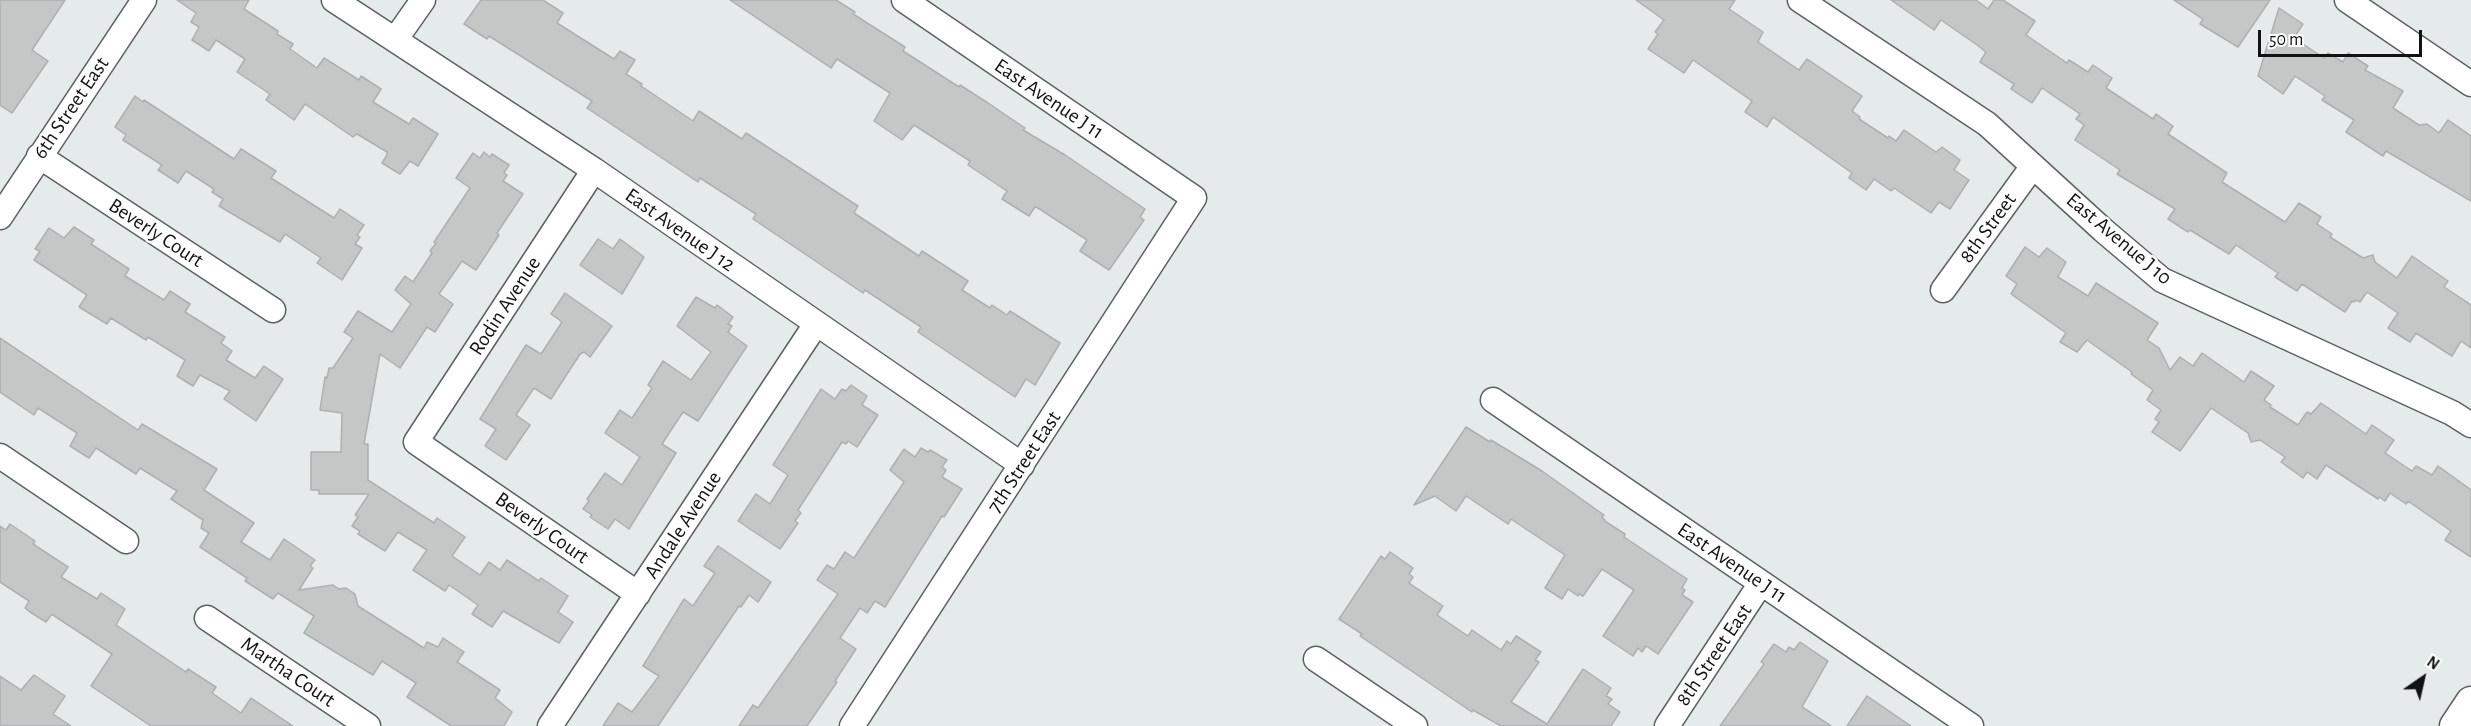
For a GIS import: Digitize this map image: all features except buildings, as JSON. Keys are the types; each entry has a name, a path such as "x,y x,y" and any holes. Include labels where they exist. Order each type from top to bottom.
{"main road":[{"path":"2455,726 2471,702"}],"street":[{"name":"6th Street East","path":"0,217 144,0"},
{"name":"East Avenue J 12","path":"334,0 594,170 1022,465"},
{"path":"395,40 423,0"},
{"name":"East Avenue J 11","path":"904,0 1194,198"},
{"name":"East Avenue J 10","path":"1800,0 1988,124 2162,280 2452,413 2471,425"},
{"path":"2347,0 2471,84"},
{"name":"Beverly Court","path":"39,156 273,310"},
{"name":"8th Street","path":"1943,290 2033,166"},
{"name":"Rodin Avenue","path":"416,442 594,170"},
{"name":"7th Street East","path":"852,726 1194,198"},
{"name":"Andale Avenue","path":"550,726 816,324"},
{"name":"East Avenue J 11","path":"1493,400 1971,726"},
{"name":"Beverly Court","path":"416,442 638,594"},
{"path":"0,456 126,541"},
{"name":"8th Street East","path":"1667,726 1761,583"},
{"name":"Martha Court","path":"207,618 368,726"},
{"path":"1316,659 1414,726"}]}
